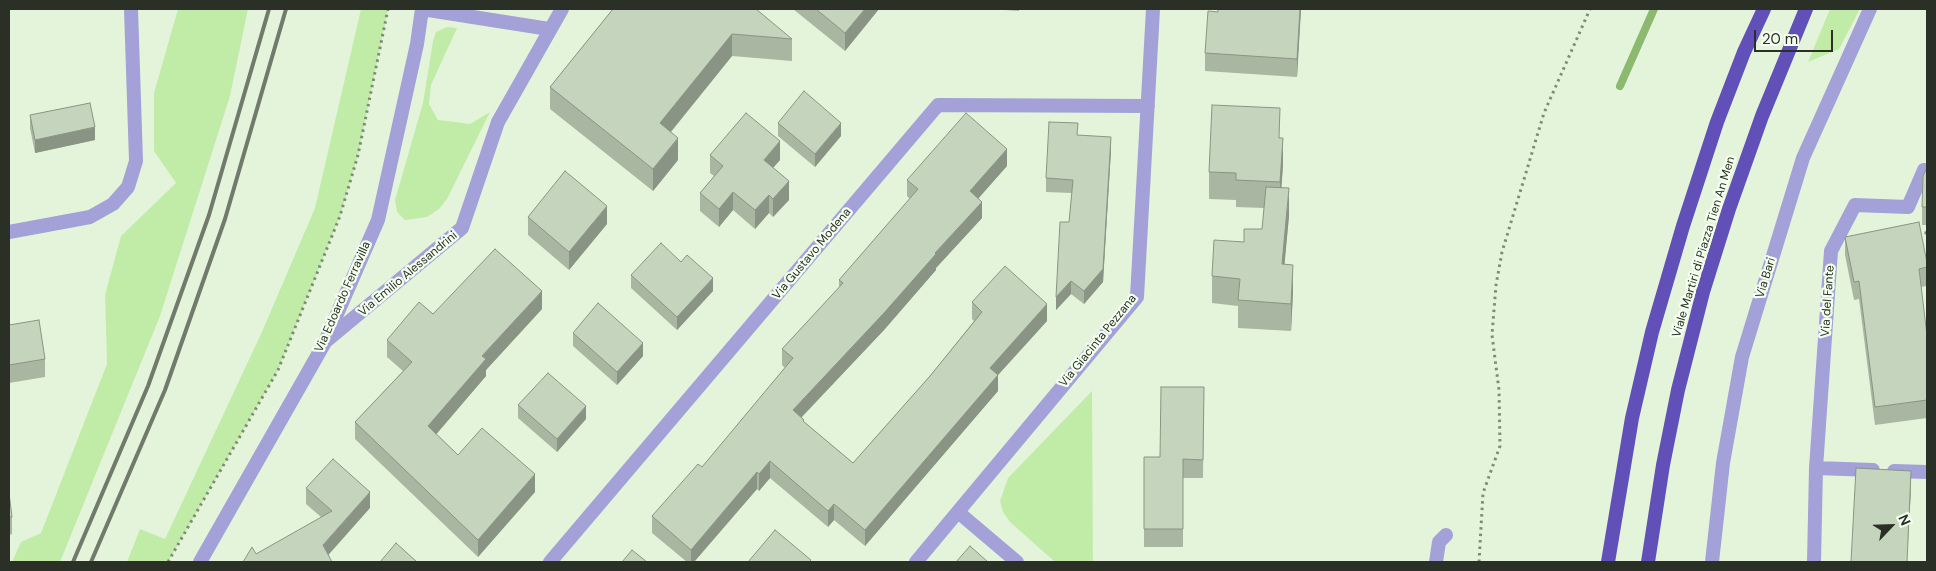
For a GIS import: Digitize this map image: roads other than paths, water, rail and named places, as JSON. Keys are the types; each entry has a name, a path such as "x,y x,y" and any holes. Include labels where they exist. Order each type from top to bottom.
{"highway":[{"name":"Viale Martiri di Piazza Tien An Men","path":"1608,562 1632,418 1652,332 1683,226 1718,122 1744,52 1764,9"},
{"name":"Viale Martiri di Piazza Tien An Men","path":"1648,562 1662,465 1678,390 1703,292 1762,116 1806,9"}],"street":[{"path":"9,232 90,217 112,204 128,187 136,161 131,9"},
{"path":"422,9 549,29"},
{"name":"Via Edoardo Ferravilla","path":"200,562 324,344 378,220 417,44 422,9"},
{"name":"Via Emilio Alessandrini","path":"324,344 462,228 498,122 562,9"},
{"name":"Via Giacinta Pezzana","path":"916,562 1137,296 1153,9"},
{"name":"Via Bari","path":"1712,562 1723,463 1742,357 1803,158 1870,9"},
{"name":"Via Gustavo Modena","path":"550,562 938,106 1148,106"},
{"name":"Via del Fante","path":"1814,562 1816,468 1831,251 1855,205 1908,207 1924,170 1927,170"},
{"path":"1816,468 1927,472"},
{"path":"958,512 1017,562"},
{"path":"1436,562 1439,542 1446,535"}],"waterway":[{"path":"1620,86 1654,9"}],"railway":[{"path":"73,562 148,386 209,215 269,9"},
{"path":"91,562 165,390 225,219 286,9"}]}
